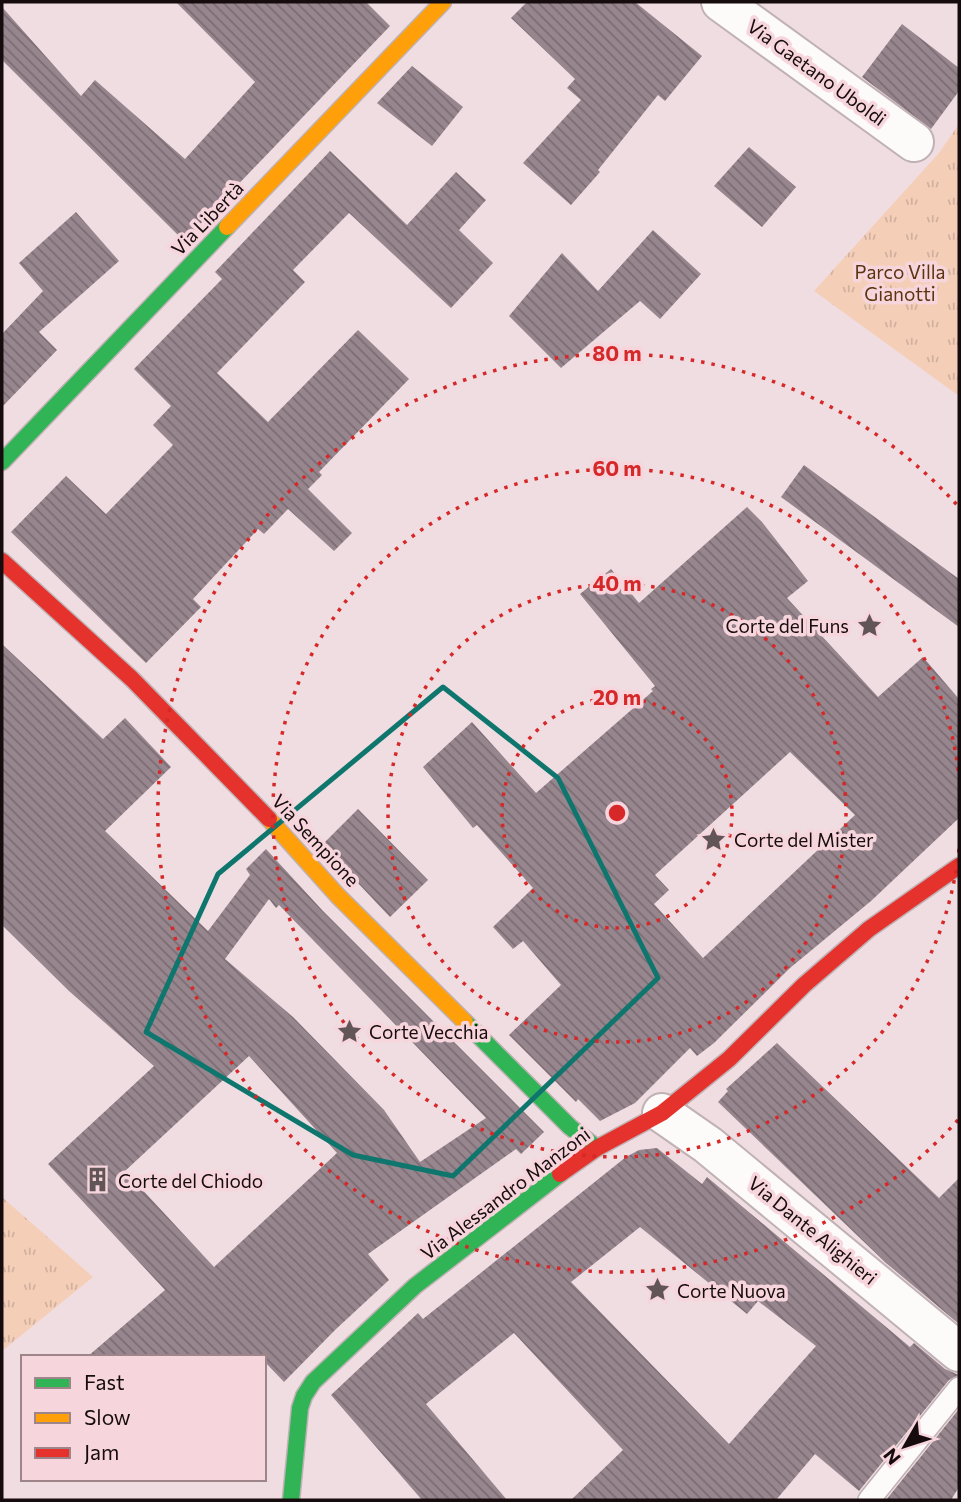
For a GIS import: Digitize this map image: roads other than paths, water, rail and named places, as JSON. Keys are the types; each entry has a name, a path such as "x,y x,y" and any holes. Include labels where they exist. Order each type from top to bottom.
{"street":[{"name":"Via Libertà","path":"2,463 443,2"},
{"name":"Via Gaetano Uboldi","path":"721,2 914,142"},
{"name":"Via Sempione","path":"2,561 132,679 259,808 338,896 570,1127 597,1148"},
{"name":"Via Alessandro Manzoni","path":"291,1500 300,1408 304,1396 313,1382 350,1345 415,1286 553,1179 597,1148 662,1113 729,1059 804,985 869,929 959,866"},
{"name":"Via Dante Alighieri","path":"662,1113 708,1145 959,1352"}],"lane":[{"path":"869,1500 959,1388"}],"place":[{"name":"Corte del Funs","path":"869,625"},
{"name":"Corte del Mister","path":"714,839"},
{"name":"Corte Vecchia","path":"349,1031"},
{"name":"Corte del Chiodo","path":"98,1180"},
{"name":"Corte Nuova","path":"657,1290"}],"park label":[{"name":"Parco Villa Gianotti","path":"900,282"}]}
